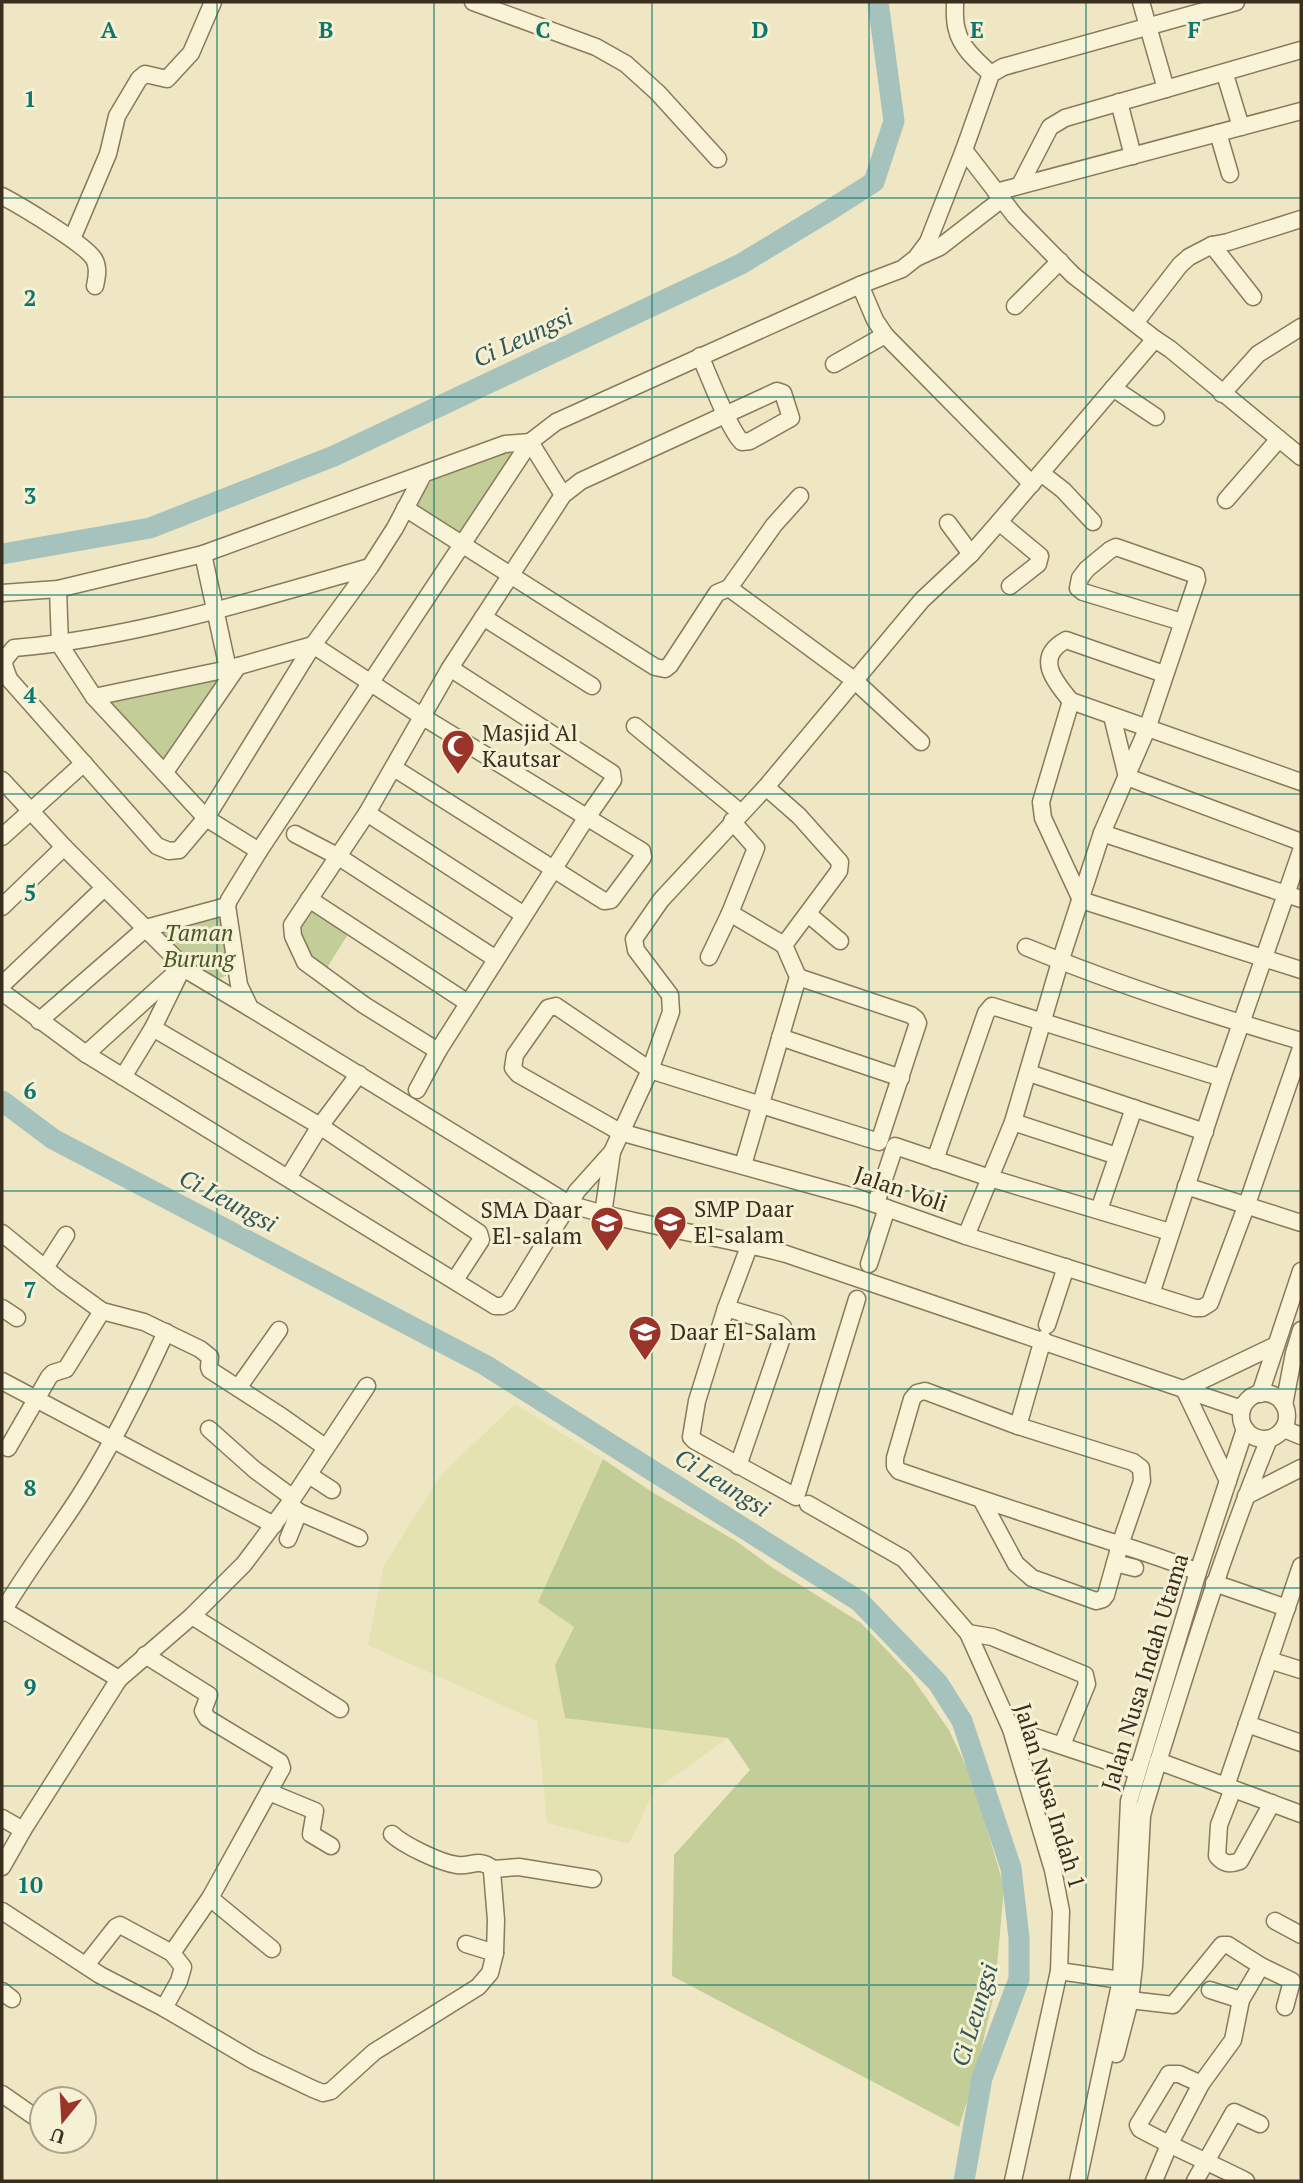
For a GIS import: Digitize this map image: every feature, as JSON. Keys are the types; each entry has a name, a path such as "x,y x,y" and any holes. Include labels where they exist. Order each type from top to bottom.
{"street":[{"path":"72,239 108,154 117,116 139,79 145,74 163,79 171,75 191,53 213,2"},
{"path":"473,2 596,47 626,64 658,93 718,159"},
{"path":"955,2 956,29 963,43 977,62 991,74"},
{"path":"1141,2 1166,89"},
{"path":"916,258 928,242 991,74 1003,67 1236,2"},
{"path":"1020,185 1050,127 1065,118 1301,50"},
{"path":"1227,81 1241,127"},
{"path":"1119,102 1133,156"},
{"path":"250,1008 239,985 227,906 229,900 530,442 556,422 860,285 902,269 916,258 940,247 999,196 1020,185 1301,111"},
{"path":"1218,133 1230,174"},
{"path":"964,150 1016,216 1073,275 1170,349 1301,457"},
{"path":"2,196 72,239 96,261 95,286"},
{"path":"1135,323 1189,257 1212,246 1301,219"},
{"path":"1212,246 1253,297"},
{"path":"1015,306 1060,261"},
{"path":"860,285 885,335 1036,479 1063,490 1093,522"},
{"path":"1222,394 1258,354 1301,327"},
{"path":"834,364 885,335"},
{"path":"603,1214 612,1152 650,1070 671,1012 670,995 636,950 634,939 660,900 766,787 922,600 971,554 1155,339"},
{"path":"438,1051 364,1004 305,961 292,928 367,813 450,668 563,495 581,481 727,415 700,356"},
{"path":"1112,388 1156,417"},
{"path":"1226,500 1279,439"},
{"path":"530,442 563,495"},
{"path":"2,593 58,589 203,554 505,444 530,442"},
{"path":"370,567 216,611 61,645 14,648 4,664 9,679 157,846 174,851 183,847 206,818 313,645 370,567 423,475"},
{"path":"405,508 655,667 665,668 670,665 717,593 729,588 774,525 800,496"},
{"path":"999,522 1040,556 1038,564 1010,586"},
{"path":"948,523 971,554"},
{"path":"966,1236 1013,1122 1060,962 1102,833 1147,729 1197,580 1196,575 1116,547 1080,578 1078,588 1083,592 1182,622"},
{"path":"165,772 233,667 203,554"},
{"path":"729,588 854,680 921,742"},
{"path":"58,589 61,645 94,697 206,818 259,851"},
{"path":"483,617 592,686"},
{"path":"1164,674 1066,640 1054,646 1049,659 1054,681 1071,701 1301,782"},
{"path":"94,697 233,667 313,645 423,717 642,850 643,857 608,902 394,768"},
{"path":"417,1090 468,1003 612,782 611,773 450,668"},
{"path":"1071,701 1041,802 1041,811 1081,900 1301,970"},
{"path":"1112,716 1127,777"},
{"path":"635,726 736,817 756,848 709,957"},
{"path":"2,836 83,762"},
{"path":"1127,777 1301,842"},
{"path":"2,780 183,967 569,1204 603,1214 750,1244 1045,1332 1184,1389 1242,1409"},
{"path":"766,787 799,816 840,862 839,871 784,945"},
{"path":"367,813 524,915"},
{"path":"1102,833 1294,897"},
{"path":"295,834 339,857 496,959"},
{"path":"2,907 64,847"},
{"path":"1151,1294 1222,1078 1265,958 1294,897 1301,851"},
{"path":"2,985 104,888"},
{"path":"309,899 468,1003"},
{"path":"39,1021 146,928 227,906"},
{"path":"730,913 784,945 798,977 743,1164"},
{"path":"808,914 840,941"},
{"path":"1026,947 1060,962 1242,1024 1301,1041"},
{"path":"123,1077 153,1028 183,967"},
{"path":"86,1054 183,967"},
{"path":"650,1070 879,1142 918,1023 911,1015 798,977"},
{"path":"2,992 86,1054 495,1306 502,1307 508,1303 569,1204 612,1152"},
{"name":"Jalan Voli","path":"650,1070 554,1006 548,1008 515,1055 512,1065 518,1074 620,1132 743,1164 881,1205 966,1236 1202,1308 1210,1303 1301,1048"},
{"path":"935,1160 988,1009 994,1006 1222,1078"},
{"path":"153,1028 320,1126 479,1233 481,1240 455,1280"},
{"path":"780,1037 901,1078"},
{"path":"1028,1073 1205,1132"},
{"path":"288,1178 320,1126 359,1074"},
{"path":"1099,1210 1134,1108"},
{"path":"1013,1122 1117,1156"},
{"path":"869,1264 895,1146 990,1178 1170,1232"},
{"path":"1186,1186 1301,1223"},
{"path":"2,1233 102,1311 129,1317 200,1349 210,1357 210,1370 325,1447"},
{"path":"45,1268 66,1235"},
{"path":"750,1244 726,1308 697,1401 691,1435 695,1441 796,1497 857,1299"},
{"path":"1018,1426 1066,1268"},
{"path":"1260,1394 1301,1270"},
{"path":"2,1308 17,1318"},
{"path":"726,1308 779,1324 784,1332 738,1466"},
{"path":"8,1448 50,1375 66,1369 102,1311"},
{"path":"238,1388 279,1330"},
{"path":"1284,1405 1301,1330"},
{"path":"119,1679 2,1611 78,1499 113,1441 166,1332"},
{"path":"1184,1389 1276,1345"},
{"path":"1294,1353 1301,1369"},
{"path":"2,1381 274,1525"},
{"path":"288,1539 294,1505 309,1475 367,1386"},
{"path":"1184,1389 1228,1481"},
{"path":"981,1499 1016,1564 1032,1578 1100,1600 1106,1595 1120,1545 1142,1481 1141,1468 1129,1460 1018,1426 925,1391 917,1393 912,1399 895,1458 899,1471 1120,1545 1198,1572"},
{"path":"1260,1394 1278,1398 1284,1405 1287,1416 1284,1429 1269,1439 1256,1438 1242,1423 1242,1409 1252,1396 1260,1394"},
{"path":"209,1429 294,1505 359,1538"},
{"name":"Jalan Nusa Indah Utama","path":"1089,2181 1113,2046 1121,1980 1128,1807 1198,1572 1245,1429"},
{"path":"1284,1429 1301,1436"},
{"name":"Jalan Nusa Indah Utama","path":"1078,2181 1113,2046 1130,2000 1135,1966 1142,1816 1214,1583 1269,1439"},
{"path":"1246,1496 1301,1468"},
{"path":"309,1475 332,1490"},
{"name":"Jalan Nusa Indah 1","path":"808,1504 905,1559 968,1633 1011,1729 1053,1870 1061,1911 1059,1971 1013,2181"},
{"path":"2,1867 119,1679 192,1616 244,1564 274,1525 294,1505"},
{"path":"1115,1563 1135,1568"},
{"path":"1272,1803 1240,1861 1231,1865 1223,1863 1217,1856 1219,1825 1247,1724 1293,1601 1301,1566"},
{"path":"1214,1583 1293,1601"},
{"path":"192,1616 340,1709"},
{"path":"968,1633 992,1637 1085,1675 1087,1685 1062,1745"},
{"path":"145,1656 209,1695 203,1711 207,1718 280,1762 282,1770 209,1898 172,1953"},
{"path":"1269,1660 1301,1670"},
{"path":"1247,1724 1301,1743"},
{"path":"1011,1729 1137,1771"},
{"path":"1158,1761 1301,1814"},
{"path":"270,1792 316,1811 311,1834 331,1846"},
{"path":"2,1818 23,1830"},
{"path":"392,1833 405,1844 454,1865 479,1863 494,1869 519,1867 593,1879"},
{"path":"2,1912 100,1975 164,2008 284,2077 320,2092 327,2092 374,2052 478,1987 490,1973 495,1953 494,1869"},
{"path":"209,1898 272,1949"},
{"path":"1275,1921 1301,1935"},
{"path":"86,1965 119,1924 172,1953 184,1971 164,2008"},
{"path":"466,1944 495,1953"},
{"path":"1130,2000 1174,2005 1222,1945 1228,1945 1261,1966 1292,1981 1285,2007"},
{"path":"1154,2181 1169,2145 1201,2084 1233,2040 1241,2000 1261,1966"},
{"path":"1059,1971 1121,1980"},
{"path":"1210,1990 1241,2000"},
{"path":"1201,2084 1179,2074 1169,2074 1138,2124 1140,2129 1246,2181"},
{"path":"2,2094 28,2112"},
{"path":"1195,2181 1234,2112 1260,2124"}],"shaded area":[{"path":"515,1404 603,1459 538,1602 574,1627 555,1665 565,1718 728,1738 654,1791 629,1844 547,1823 537,1721 368,1645 384,1565 441,1475"}],"green space":[{"path":"505,444 517,453 460,544 410,511 441,468"},
{"path":"238,666 165,772 94,697"},
{"path":"299,900 350,931 320,979 299,966 284,923"},
{"name":"Taman Burung","path":"219,914 234,972 203,986 141,928"},
{"path":"603,1459 652,1492 736,1541 770,1566 861,1623 911,1676 949,1730 973,1781 1004,1887 995,1989 976,2073 959,2127 672,1976 674,1855 750,1770 728,1738 565,1718 555,1665 574,1627 538,1602"}],"waterway":[{"name":"Ci Leungsi","path":"2,554 150,528 334,456 741,264 830,210 874,182 894,121 878,2"},
{"name":"Ci Leungsi","path":"2,1101 53,1139 485,1365 859,1601 938,1683 962,1721 1011,1868 1019,1938 1019,1979 982,2078 964,2181"}],"place":[{"name":"Masjid Al Kautsar","path":"458,776"},
{"name":"SMP Daar El-salam","path":"670,1252"},
{"name":"SMA Daar El-salam","path":"607,1253"},
{"name":"Daar El-Salam","path":"645,1362"}]}
